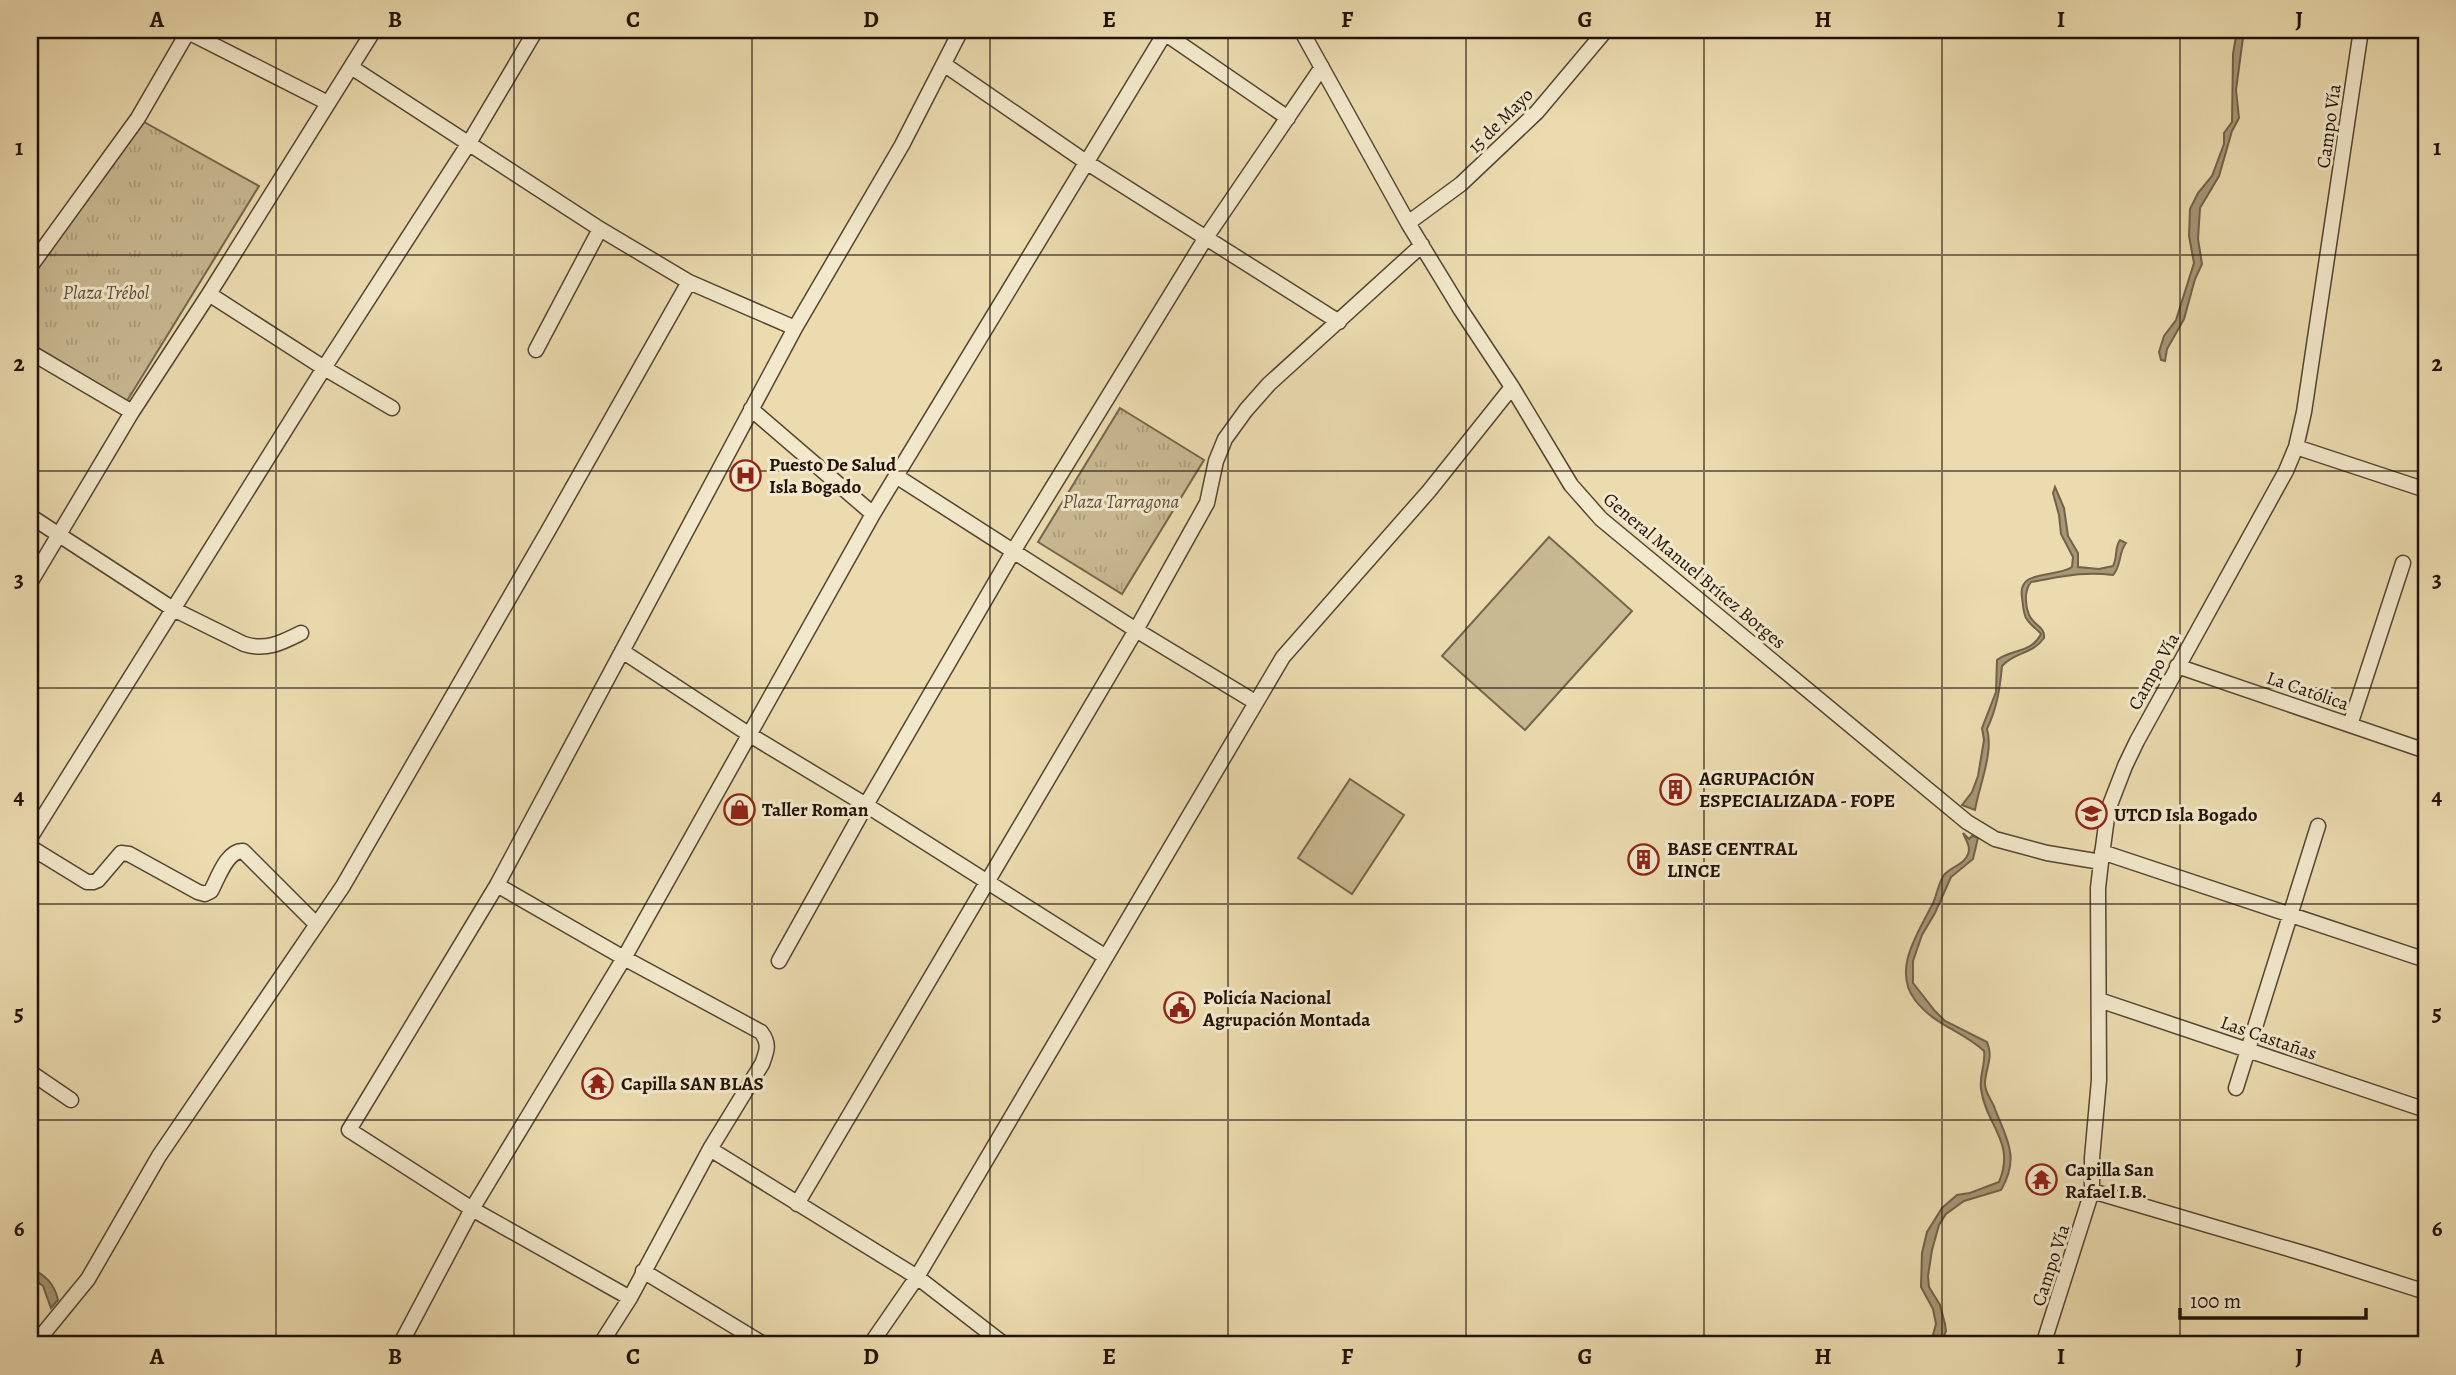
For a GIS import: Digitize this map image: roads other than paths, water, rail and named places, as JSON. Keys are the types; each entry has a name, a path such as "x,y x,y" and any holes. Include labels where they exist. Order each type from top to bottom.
{"street":[{"path":"30,35 33,30"},
{"path":"30,583 132,412 374,30"},
{"path":"30,838 324,368 469,143 536,30"},
{"path":"630,1298 472,1209 349,1130 496,885 795,328 902,145 961,30"},
{"name":"General Manuel Brítez Borges","path":"1301,30 1408,223 1571,485 1601,519 1945,804 1995,839 2047,853 2101,857 2291,915 2426,960"},
{"name":"15 de Mayo","path":"1408,223 1461,184 1537,112 1606,30"},
{"name":"Campo Vía","path":"2043,1345 2092,1191 2099,1080 2098,888 2105,826 2115,789 2137,741 2286,471 2296,447 2304,412 2361,30"},
{"path":"30,267 138,118 189,31 328,103"},
{"path":"400,1345 472,1209 624,958 873,514 1163,31 1288,118"},
{"path":"945,65 1086,162 1339,322"},
{"path":"351,67 600,229 689,282 795,328"},
{"path":"779,961 1014,550 1205,239 1322,67"},
{"path":"536,350 600,229"},
{"path":"797,1204 1136,630 1208,503 1216,461 1225,439 1245,410 1269,384 1422,245"},
{"path":"34,1345 88,1279 159,1156 343,886 689,282"},
{"path":"209,294 392,408"},
{"path":"30,352 132,412"},
{"path":"870,1345 918,1276 1283,657 1429,491 1512,387"},
{"path":"751,409 873,514"},
{"path":"2296,447 2426,490"},
{"path":"896,476 1136,630 1255,702"},
{"path":"30,516 173,609 254,648 276,646 301,633"},
{"path":"2350,725 2403,563"},
{"path":"622,651 750,735 1106,957"},
{"name":"La Católica","path":"2177,666 2426,751"},
{"path":"2236,1088 2318,826"},
{"path":"30,847 87,882 98,880 121,853 129,854 205,894 211,891 233,853 240,850 247,852 316,924"},
{"path":"496,885 761,1032 767,1041 767,1051 762,1064 710,1149 630,1298 600,1345"},
{"name":"Las Castañas","path":"2099,1000 2426,1110"},
{"path":"30,1072 71,1100"},
{"path":"710,1149 918,1276 1005,1345"},
{"path":"2092,1191 2426,1292"},
{"path":"643,1271 765,1345"}],"place":[{"name":"Puesto De Salud Isla Bogado","path":"746,475"},
{"name":"AGRUPACIÓN ESPECIALIZADA - FOPE","path":"1676,789"},
{"name":"Taller Roman","path":"739,809"},
{"name":"UTCD Isla Bogado","path":"2091,814"},
{"name":"BASE CENTRAL LINCE","path":"1644,859"},
{"name":"Policía Nacional Agrupación Montada","path":"1180,1008"},
{"name":"Capilla SAN BLAS","path":"598,1083"},
{"name":"Capilla San Rafael I.B.","path":"2042,1180"}],"park label":[{"name":"Plaza Trébol","path":"106,292"},
{"name":"Plaza Tarragona","path":"1121,501"}]}
